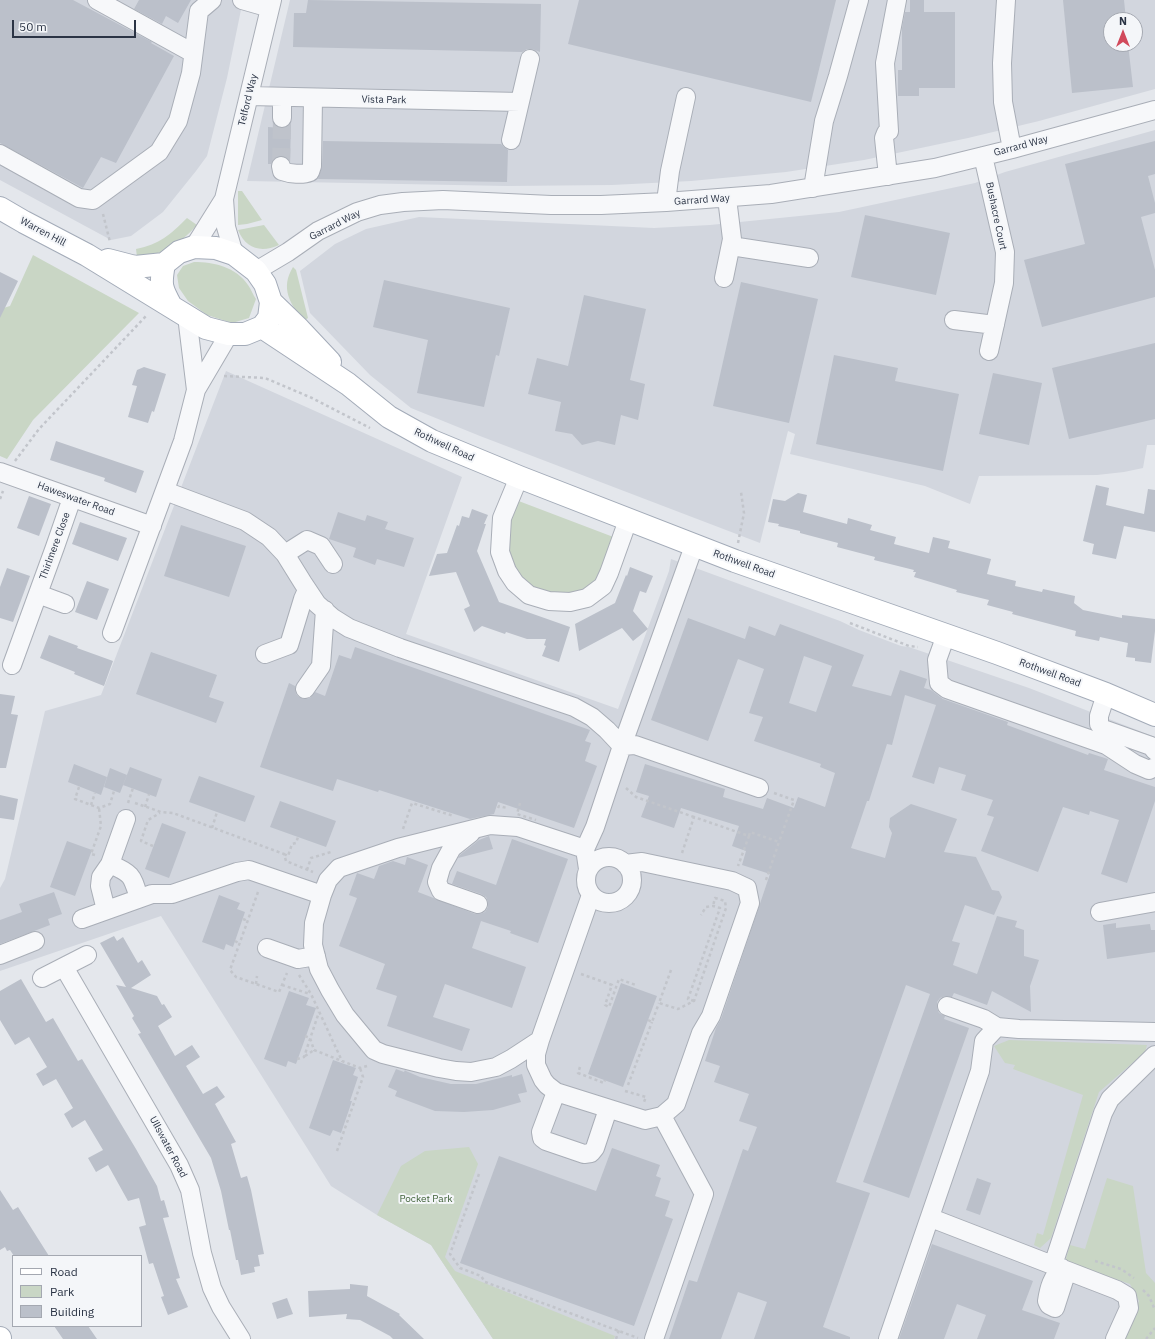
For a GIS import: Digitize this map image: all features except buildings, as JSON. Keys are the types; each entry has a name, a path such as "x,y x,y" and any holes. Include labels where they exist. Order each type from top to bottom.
{"main road":[{"name":"Warren Hill","path":"0,208 87,255 179,311"},
{"path":"194,247 216,248 234,254 256,271 265,284 271,302 269,318 262,327 245,334 229,334 206,328 179,311 162,290 161,279 164,264 179,252 194,247"},
{"name":"Warren Hill","path":"87,255 136,267 164,264"},
{"name":"Rothwell Road","path":"271,302 318,348 348,384"},
{"name":"Rothwell Road","path":"262,327 348,384 389,417 432,441 694,546 946,635 1106,694 1155,715"}],"street":[{"path":"97,0 193,53"},
{"path":"0,154 79,198 93,200 159,152 178,121 191,73 199,11 212,0"},
{"path":"242,0 271,4"},
{"path":"813,188 824,122 858,0"},
{"path":"888,176 884,138 886,132 889,131 885,63 898,0"},
{"path":"1006,0 1002,63 1003,102 1012,149"},
{"name":"Telford Way","path":"234,254 226,227 224,199 271,4"},
{"path":"511,140 530,59"},
{"name":"Vista Park","path":"249,96 282,98 520,102"},
{"path":"666,202 670,171 686,97"},
{"path":"282,98 282,118"},
{"path":"282,166 282,172 286,173 310,172 312,166 313,98"},
{"name":"Garrard Way","path":"256,271 288,252 318,231 357,212 380,205 443,200 551,205 666,202 770,194 935,168 1012,149 1155,110"},
{"name":"Bushacre Court","path":"983,156 1005,252 1004,283 989,351"},
{"path":"724,278 732,239 727,198"},
{"name":"Telford Way","path":"194,247 224,199"},
{"path":"731,246 809,258"},
{"path":"179,311 196,390"},
{"path":"954,320 995,324"},
{"path":"112,633 183,441 196,390 229,334"},
{"name":"Haweswater Road","path":"6,468 72,498 152,526"},
{"path":"519,477 502,518 500,552 507,571 514,583 529,595 549,601 570,602 587,598 603,586 628,520"},
{"path":"165,491 245,521 269,537 285,554 307,590 318,604 349,628 456,675 571,715 592,717 608,730 622,746"},
{"name":"Thirlmere Close","path":"12,665 72,498"},
{"path":"285,554 307,540 320,546 333,564"},
{"path":"588,869 585,849 694,546"},
{"path":"265,654 289,645 307,590"},
{"path":"38,594 64,604"},
{"path":"306,689 321,666 325,610"},
{"path":"946,635 937,660 939,683 947,689 1106,745 1135,764 1149,770 1155,767"},
{"path":"1106,694 1099,716 1099,724 1103,729 1151,746 1155,751"},
{"path":"622,746 635,745 759,788"},
{"path":"106,910 100,886 101,877 110,864 124,811"},
{"path":"540,1040 496,1067 471,1072 439,1068 382,1054 374,1050 345,1015 319,969 313,945 314,923 328,880 339,868 398,848 490,825 518,827 585,849"},
{"path":"478,828 452,848 440,868 437,882 441,891 478,904"},
{"path":"591,895 540,1040 536,1054 536,1065 543,1080 556,1092 645,1120 662,1116 676,1104 701,1033 711,1016 750,903 747,888 732,882 642,862 619,860 606,857 593,863 588,869 586,875 588,889 591,895 597,900 612,902 619,900 629,889 631,875 619,860 600,848 592,833"},
{"path":"424,842 440,868"},
{"path":"110,864 125,870 132,877 138,898"},
{"path":"82,919 138,898 152,894 172,894 237,872 248,870 322,895"},
{"path":"1100,912 1155,902"},
{"path":"0,955 36,941"},
{"path":"267,948 298,959 316,956"},
{"path":"42,978 87,955"},
{"name":"Ullswater Road","path":"64,967 179,1165 190,1190 202,1253 212,1288 221,1307 241,1339"},
{"path":"947,1006 984,1019 997,1027 1019,1029 1155,1032"},
{"path":"888,1339 931,1218 980,1071 984,1041 997,1027"},
{"path":"1057,1266 1103,1113 1110,1100 1155,1055"},
{"path":"556,1092 541,1132 542,1138 546,1141 584,1154 591,1153 595,1148 608,1109"},
{"path":"654,1339 704,1194 662,1116"},
{"path":"931,1218 1057,1266 1117,1290 1127,1296 1129,1308 1116,1339"}],"path":[{"path":"98,196 111,244"},
{"path":"6,468 39,429 149,313"},
{"path":"223,376 265,378 312,398 374,430"},
{"path":"735,561 744,514 741,492"},
{"path":"79,787 75,799 99,808 110,804 116,804"},
{"path":"124,811 133,788"},
{"path":"627,788 636,797 749,836"},
{"path":"759,788 794,800 766,880"},
{"path":"110,804 114,791"},
{"path":"90,805 95,792"},
{"path":"145,807 149,794"},
{"path":"129,801 161,812 173,813 288,856 292,844 296,842 298,837"},
{"path":"520,803 516,814 536,820"},
{"path":"153,846 141,841 148,820 161,812"},
{"path":"212,828 218,812"},
{"path":"700,819 702,814"},
{"path":"682,854 694,817"},
{"path":"737,869 750,832 779,842"},
{"path":"284,854 286,861 313,872"},
{"path":"659,1002 678,1009 694,1001 726,908 725,901 715,898 713,906"},
{"path":"694,1001 688,999 720,908 713,906 706,907 701,916"},
{"path":"243,919 248,921"},
{"path":"234,941 240,944"},
{"path":"295,970 311,994 342,1061"},
{"path":"628,1085 671,970"},
{"path":"580,973 612,985 605,1005 609,1007 619,979 636,985"},
{"path":"256,984 257,976"},
{"path":"282,985 311,994"},
{"path":"304,1057 319,1011"},
{"path":"314,1014 318,1016"},
{"path":"648,1020 652,1022"},
{"path":"305,1036 310,1038 314,1050"},
{"path":"314,1050 360,1068 374,1064"},
{"path":"297,1059 304,1057 314,1050"},
{"path":"580,1067 578,1073 604,1083 605,1080"},
{"path":"337,1151 363,1077 360,1068"},
{"path":"478,1174 450,1254 460,1268 481,1276 486,1282 640,1339"},
{"path":"1146,1339 1155,1328"},
{"path":"616,1339 619,1330"}],"shaded area":[{"path":"0,0 243,0 227,78 207,156 163,212 131,236 111,240 0,180"},
{"path":"290,0 1155,0 1155,89 1039,121 968,138 864,160 786,172 691,181 612,185 507,186 247,181"},
{"path":"1155,130 1155,445 1147,445 1143,468 1097,475 979,476 970,504 925,486 790,454 795,434 788,431 760,543 480,436 411,408 370,375 310,313 300,271 335,244 366,229 419,217 654,228 710,225 839,212 975,183 1005,172"},
{"path":"226,371 462,477 406,634 618,709 669,571 671,559 840,621 901,646 909,647 1029,688 1155,737 1155,1339 493,1339 431,1245 377,1215 331,1186 161,916 0,971 0,888 5,879 45,711 101,695"}],"green space":[{"path":"238,191 242,191 262,220 238,225"},
{"path":"187,218 197,225 178,243 155,254 137,257 136,249 164,238"},
{"path":"264,225 279,245 266,249 255,248 245,241 238,230"},
{"path":"33,255 139,313 33,420 7,459 0,456 0,309 10,306"},
{"path":"194,262 209,263 224,267 231,270 243,279 256,299 249,318 232,323 207,315 188,301 179,288 177,275 183,266"},
{"path":"293,267 296,270 308,318 304,321 288,296 287,282"},
{"path":"516,500 616,538 607,568 594,584 577,594 545,595 516,577 504,543"},
{"path":"1009,1040 1147,1045 1145,1052 1099,1092 1051,1238 1040,1248 1034,1245 1037,1233 1043,1235 1083,1095 1013,1069 1015,1065 1005,1063 994,1046"},
{"name":"Pocket Park","path":"469,1147 478,1164 445,1257 455,1271 615,1336 614,1339 493,1339 431,1245 377,1215 401,1166 425,1151"},
{"path":"1107,1178 1133,1186 1146,1273 1155,1283 1155,1339 1122,1339 1139,1301 1130,1284 1065,1262 1070,1245 1085,1249"}],"tunnel":[{"path":"281,166 282,118"}]}
